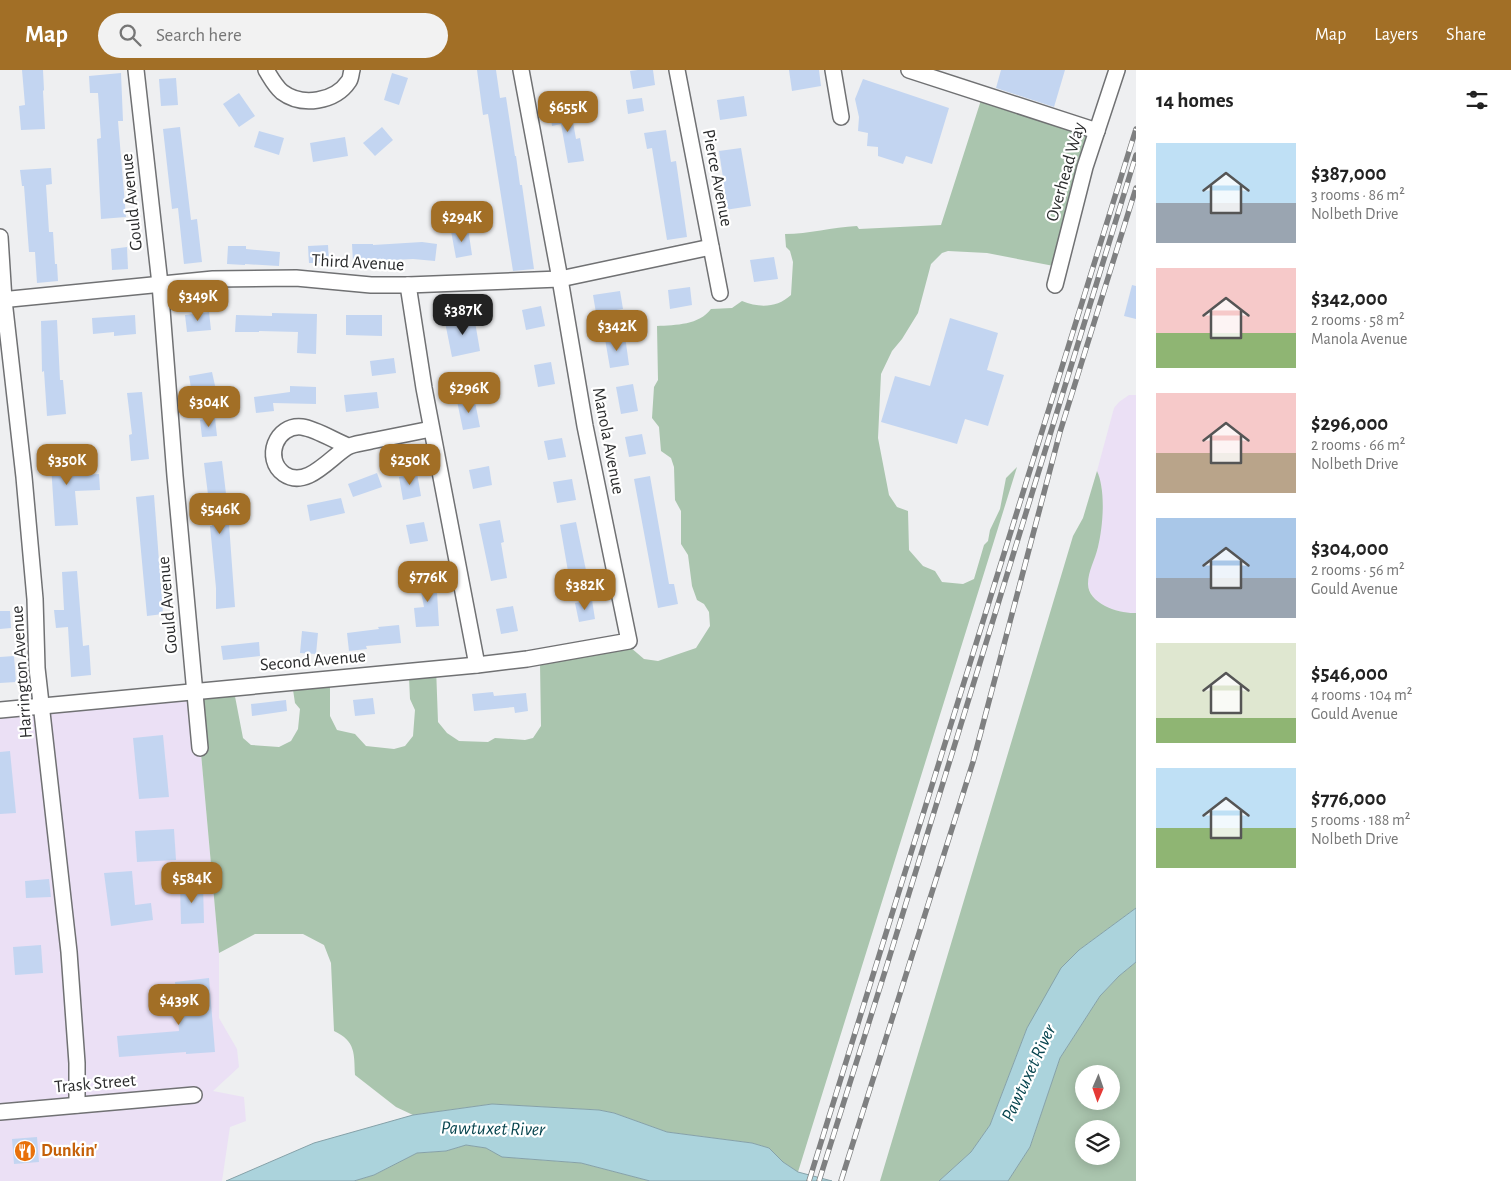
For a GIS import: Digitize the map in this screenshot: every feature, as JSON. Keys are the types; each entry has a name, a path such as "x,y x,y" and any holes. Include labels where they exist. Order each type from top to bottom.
{"street":[{"name":"Gould Avenue","path":"136,70 160,284 174,476 200,748"},
{"path":"266,70 283,93 296,99 312,101 322,99 337,92 349,81 352,70"},
{"name":"Manola Avenue","path":"521,70 585,426 628,641"},
{"name":"Pierce Avenue","path":"677,70 720,293"},
{"path":"833,70 841,117"},
{"path":"909,70 1097,131"},
{"name":"Overhead Way","path":"1055,285 1086,167 1116,70"},
{"name":"Harrington Avenue","path":"0,237 2,300 28,515 35,599 37,668 70,961 77,1063 77,1105"},
{"name":"Third Avenue","path":"2,300 213,279 296,278 371,285 560,279 711,247"},
{"path":"408,285 431,429 477,665"},
{"path":"348,446 304,427 294,427 284,431 277,438 273,448 277,467 285,474 294,478 304,478 313,474 348,446 431,429"},
{"name":"Second Avenue","path":"0,710 477,665 527,659 628,641"},
{"name":"Trask Street","path":"0,1112 194,1094"}],"shaded area":[{"path":"1129,395 1136,395 1136,613 1129,614 1108,608 1095,600 1087,586 1090,568 1098,548 1102,488 1097,471 1114,408"},
{"path":"192,692 199,731 219,953 219,1018 237,1049 239,1067 213,1091 244,1097 246,1121 230,1127 222,1181 0,1181 0,707"}],"green space":[{"path":"982,97 1089,129 1059,267 987,253 948,251 942,253 931,264 918,313 892,351 881,374 878,438 889,495 897,507 908,511 909,550 923,566 935,571 942,582 963,584 974,579 984,545 988,541 990,530 1000,509 1006,478 1017,467 798,1172 783,1162 769,1148 752,1143 667,1132 614,1113 599,1110 492,1104 413,1115 396,1107 355,1075 354,1054 350,1044 334,1031 331,963 324,945 303,934 255,934 219,953 199,731 192,692 233,686 243,738 251,745 279,747 291,741 298,729 300,709 295,703 292,683 330,677 330,716 337,730 355,734 366,746 394,749 405,746 413,736 415,710 410,699 409,677 436,667 438,722 447,733 459,741 488,742 495,738 525,740 533,738 541,726 540,663 623,641 644,659 658,661 696,648 710,626 709,612 704,604 697,600 692,586 688,555 681,544 681,511 675,500 674,467 671,458 661,451 659,427 652,418 654,387 658,380 657,326 694,321 711,309 732,308 742,301 768,306 786,299 791,295 793,262 790,251 786,247 785,234 857,226 859,229 941,225"},
{"path":"1097,471 1102,488 1102,519 1098,547 1088,579 1089,591 1099,602 1114,610 1136,613 1136,908 1079,950 1027,1028 990,1125 971,1152 939,1181 880,1181 1073,536 1083,518"},
{"path":"1136,962 1136,1181 1008,1181 1030,1147 1060,1058 1100,996"},
{"path":"466,1145 486,1148 503,1157 581,1163 650,1181 354,1181 374,1175 417,1153 446,1151"}],"water":[{"name":"Pawtuxet River","path":"1136,908 1136,962 1100,996 1060,1058 1030,1147 1008,1181 939,1181 971,1152 990,1125 1027,1028 1061,968 1079,950"},
{"name":"Pawtuxet River","path":"492,1104 599,1110 614,1113 667,1132 752,1143 769,1148 783,1162 798,1172 832,1181 650,1181 581,1163 502,1157 486,1148 466,1145 446,1151 417,1153 374,1175 354,1181 226,1181 314,1143 413,1115"}],"building":[{"path":"22,70 43,70 45,129 21,130 19,106 25,105"},
{"path":"477,70 496,70 500,98 506,97 520,185 522,185 534,269 513,271 488,114 483,115"},
{"path":"653,70 655,85 633,89 630,71"},
{"path":"789,70 819,70 821,86 792,91"},
{"path":"1001,70 1065,70 1054,107 996,88"},
{"path":"121,73 123,121 118,121 126,217 101,219 97,139 101,138 98,93 90,93 89,76"},
{"path":"392,73 408,78 399,105 384,100"},
{"path":"176,78 178,105 161,106 159,79"},
{"path":"863,79 949,108 932,164 906,156 903,164 878,156 878,147 867,146 868,133 858,131 859,117 855,99"},
{"path":"239,93 255,116 239,127 223,104"},
{"path":"744,96 747,116 720,120 717,100"},
{"path":"642,98 644,111 628,114 626,100"},
{"path":"570,105 576,139 580,138 584,161 568,163 561,124 552,126 549,108"},
{"path":"180,127 191,220 197,219 202,262 184,264 178,208 172,209 163,129"},
{"path":"382,127 393,140 375,156 363,143"},
{"path":"666,130 671,162 676,161 687,237 667,240 652,148 647,149 644,133"},
{"path":"259,131 284,138 279,155 254,147"},
{"path":"345,137 348,156 313,162 310,143"},
{"path":"741,148 751,206 725,210 722,191 725,191 719,151"},
{"path":"51,168 52,184 46,185 49,232 53,232 58,281 37,283 35,252 29,252 24,186 22,186 20,170"},
{"path":"468,228 472,255 456,258 451,231"},
{"path":"422,242 437,244 435,261 413,259 353,262 352,244 373,245"},
{"path":"328,245 329,263 309,263 308,246"},
{"path":"228,246 246,246 246,249 280,252 279,266 227,264"},
{"path":"127,247 128,269 112,270 111,249"},
{"path":"774,257 778,279 754,282 750,260"},
{"path":"1132,285 1136,286 1136,319 1124,316"},
{"path":"690,287 692,305 670,309 668,290"},
{"path":"620,291 623,309 596,313 593,295"},
{"path":"541,306 545,326 526,330 522,310"},
{"path":"209,312 211,330 187,332 185,315"},
{"path":"272,313 317,314 316,354 297,353 298,332 235,332 236,315 272,316"},
{"path":"135,315 136,334 114,336 114,332 93,334 92,318"},
{"path":"346,315 382,315 382,336 346,335"},
{"path":"474,316 480,351 452,357 445,322"},
{"path":"950,318 998,333 987,370 1004,375 988,426 965,419 957,444 881,422 895,376 930,386"},
{"path":"57,320 60,380 63,380 66,414 47,416 44,371 42,372 41,321"},
{"path":"625,336 629,365 610,368 605,339"},
{"path":"394,358 396,373 372,376 370,361"},
{"path":"551,362 555,384 538,387 534,365"},
{"path":"212,372 216,390 192,394 189,376"},
{"path":"633,384 638,411 621,414 616,387"},
{"path":"290,386 316,387 316,404 273,403 274,411 256,413 254,397 290,392"},
{"path":"142,392 149,459 131,461 129,435 132,434 127,393"},
{"path":"377,392 379,408 346,412 344,395"},
{"path":"474,397 480,427 463,430 457,401"},
{"path":"215,418 217,436 202,437 200,420"},
{"path":"642,434 646,454 629,457 625,437"},
{"path":"562,438 566,457 548,460 544,441"},
{"path":"67,446 69,476 99,474 100,490 75,491 78,525 55,526 51,465 47,465 46,448"},
{"path":"222,461 228,510 235,607 216,609 216,588 210,526 212,526 204,463"},
{"path":"489,466 492,485 473,489 469,470"},
{"path":"377,473 382,487 353,497 348,484"},
{"path":"417,473 421,496 403,500 399,477"},
{"path":"650,476 669,584 674,584 678,604 658,608 634,479"},
{"path":"572,479 576,500 557,503 553,482"},
{"path":"154,495 163,614 147,616 136,497"},
{"path":"341,498 345,513 310,521 307,505"},
{"path":"500,520 504,542 501,543 507,578 491,581 479,524"},
{"path":"424,522 428,541 410,544 406,525"},
{"path":"576,522 588,580 570,583 560,525"},
{"path":"77,571 83,646 89,645 91,675 71,677 68,627 56,628 54,610 64,610 62,572"},
{"path":"433,574 437,592 439,626 416,627 414,608 424,607 418,577"},
{"path":"592,600 595,619 579,622 575,603"},
{"path":"513,606 518,631 501,634 496,609"},
{"path":"0,611 10,611 11,628 0,629"},
{"path":"399,625 401,643 366,646 367,649 349,651 347,633"},
{"path":"302,631 318,633 316,654 300,653"},
{"path":"259,642 260,656 223,660 221,646"},
{"path":"14,656 16,682 0,683 0,657"},
{"path":"493,692 494,696 526,693 528,711 515,713 514,707 474,711 472,694"},
{"path":"373,698 375,714 355,716 353,700"},
{"path":"286,700 287,711 252,716 251,704"},
{"path":"163,735 169,797 139,799 133,738"},
{"path":"10,751 16,813 0,814 0,752"},
{"path":"174,829 176,860 137,862 135,831"},
{"path":"132,871 135,905 151,903 153,920 111,926 104,873"},
{"path":"49,879 51,897 26,898 25,881"},
{"path":"203,884 204,923 181,924 180,885"},
{"path":"41,945 43,973 15,975 13,947"},
{"path":"209,978 215,1052 186,1054 186,1052 119,1057 117,1036 179,1031 175,982"},
{"name":"Dunkin'","path":"37,1137 39,1162 14,1164 12,1139"}],"railway":[{"path":"809,1181 1136,129"},
{"path":"819,1181 1136,155"},
{"path":"841,1181 973,762 1060,432 1136,188"}],"place":[{"name":"Dunkin'","path":"25,1151"}]}
